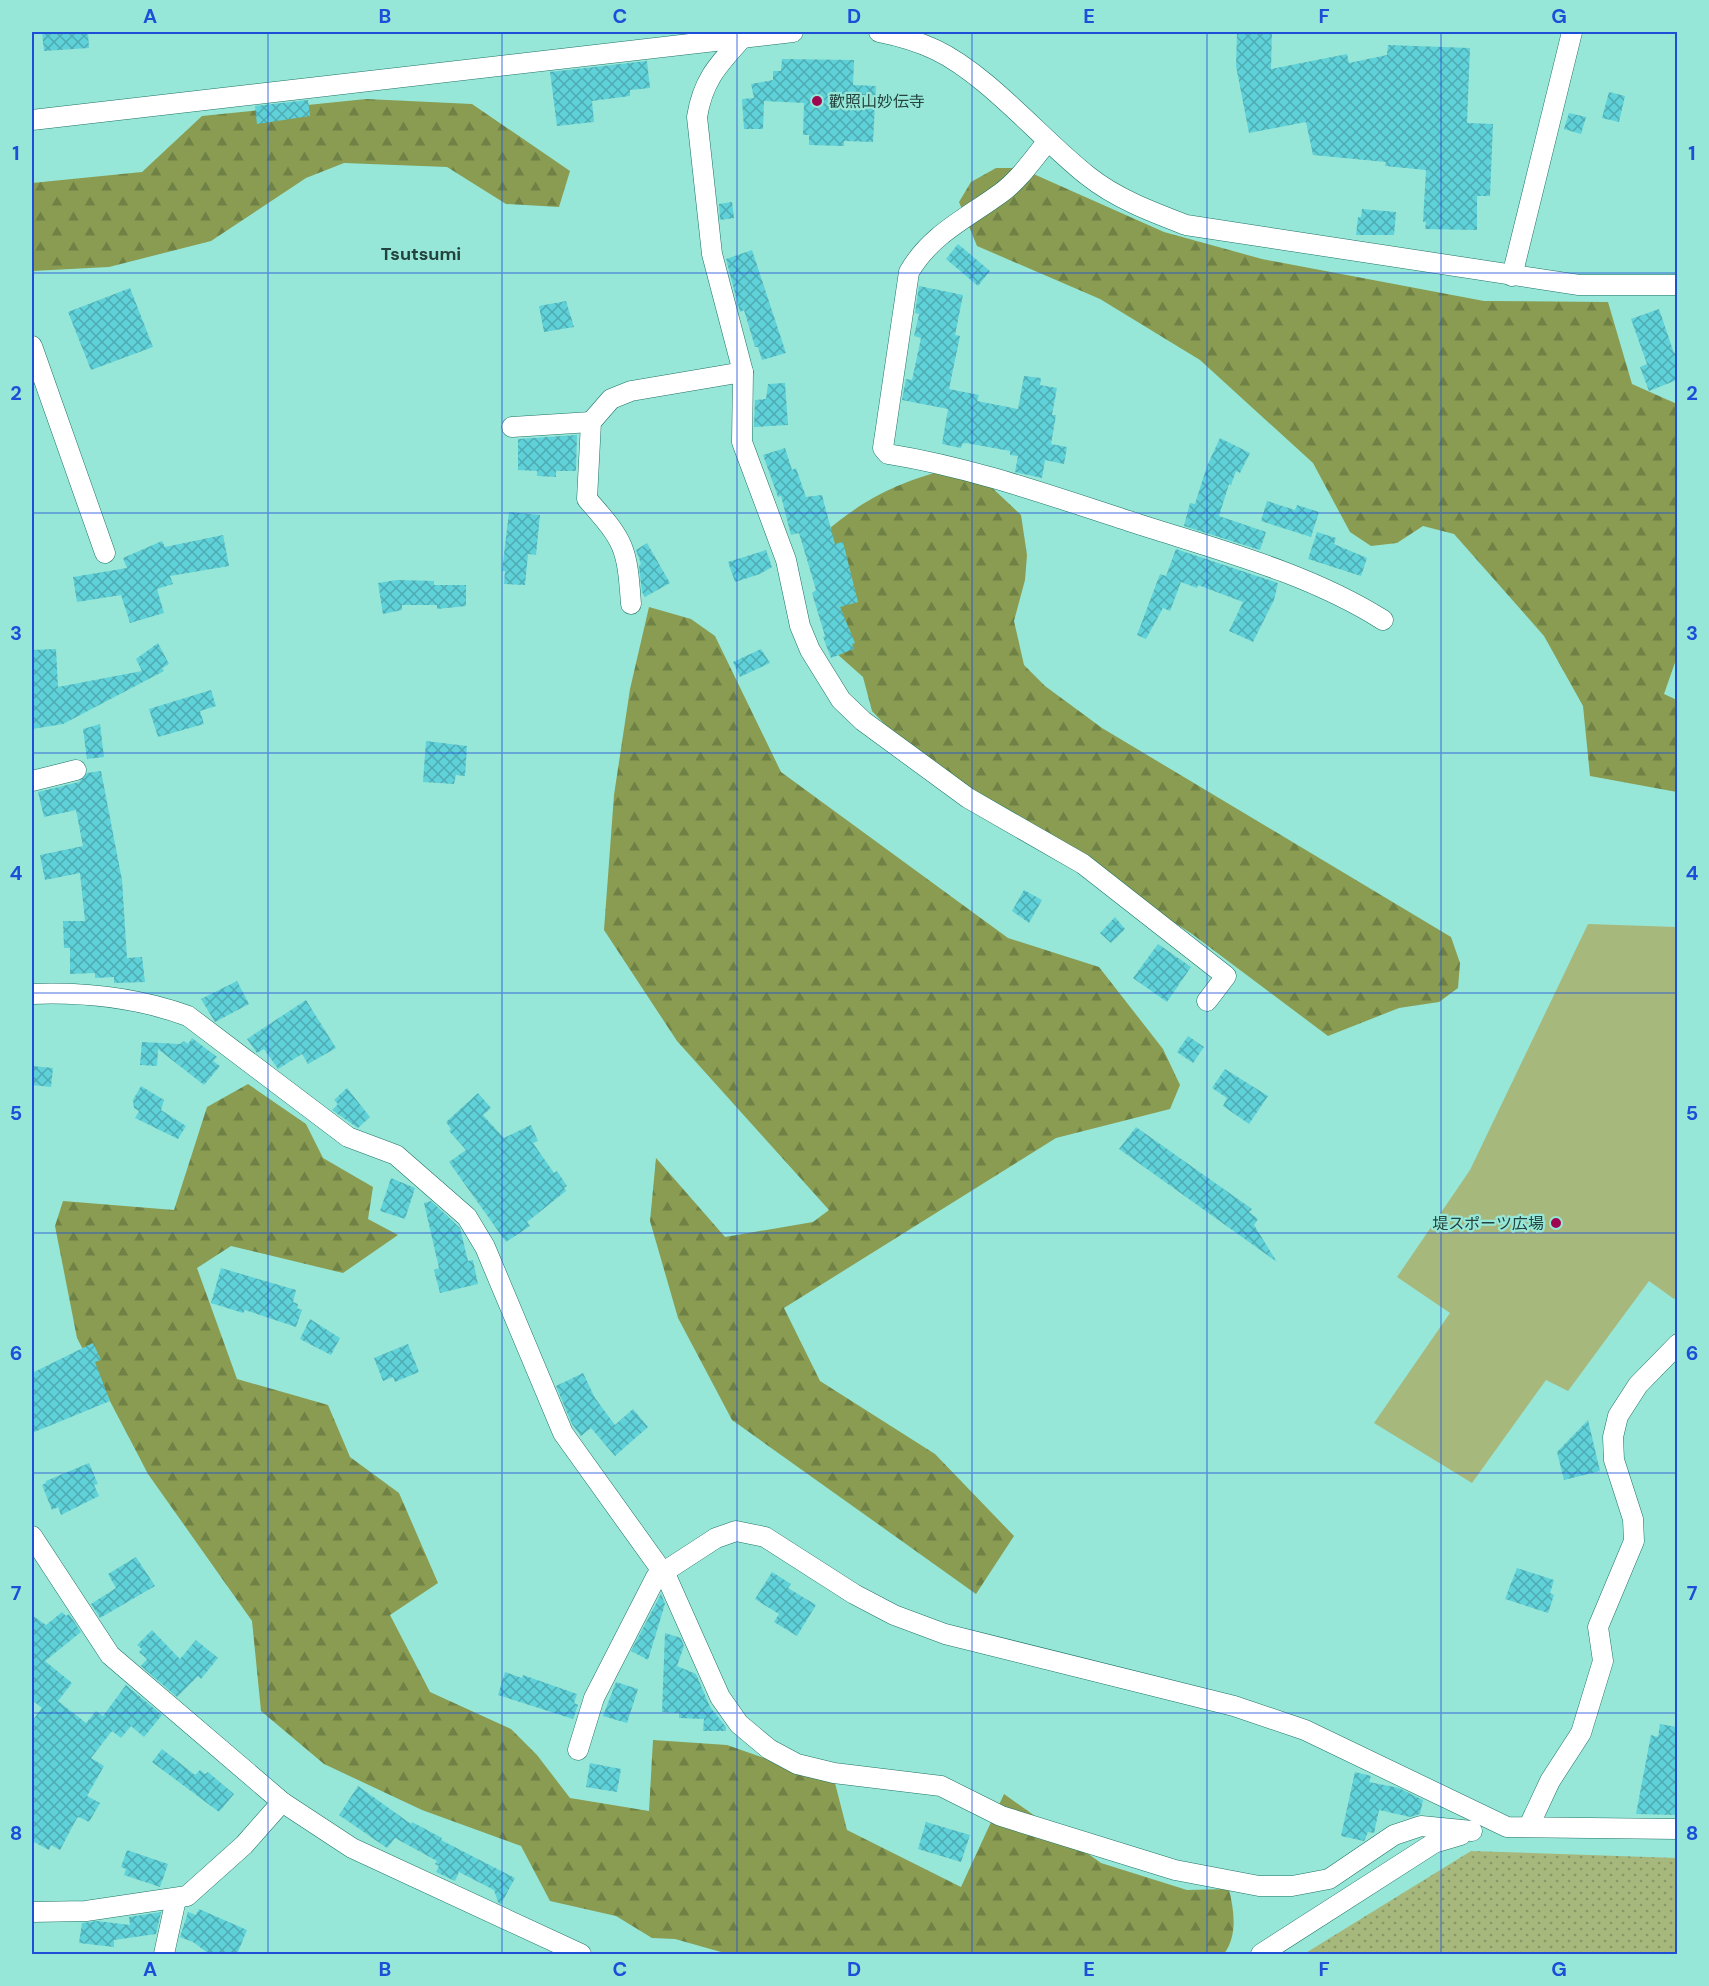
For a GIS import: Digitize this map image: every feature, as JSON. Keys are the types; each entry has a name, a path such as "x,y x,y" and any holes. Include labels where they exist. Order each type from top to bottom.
{"street":[{"path":"32,120 744,34 793,32"},
{"path":"879,32 905,37 937,50 973,74 1089,177 1130,203 1186,225 1579,285 1677,285"},
{"path":"1512,276 1572,32"},
{"path":"744,34 710,75 700,96 697,117 712,254 742,372 742,442 786,560 800,626 810,650 842,700 863,721 968,798 1083,864 1226,976 1207,1001"},
{"path":"1048,141 1022,174 1003,192 938,236 920,254 909,272 883,448 888,454 990,475 1285,571 1355,602 1383,620"},
{"path":"32,345 105,553"},
{"path":"631,604 628,559 617,533 587,499 591,422 611,399 631,391 742,372"},
{"path":"512,427 591,422"},
{"path":"32,781 76,770"},
{"path":"32,994 88,993 166,1008 188,1016 348,1137 396,1155 467,1217 484,1247 563,1433 662,1571 720,1697 739,1724 769,1749 797,1764 834,1773 941,1786 1001,1816 1175,1870 1259,1886 1292,1886 1329,1879 1394,1834 1421,1826 1472,1832"},
{"path":"1529,1826 1550,1781 1581,1733 1603,1661 1598,1627 1634,1541 1633,1519 1614,1460 1613,1437 1618,1416 1638,1385 1677,1344"},
{"path":"578,1750 594,1698 656,1577 716,1538 736,1531 765,1537 854,1594 894,1615 945,1634 1234,1706 1305,1730 1507,1827"},
{"path":"32,1536 110,1655 282,1802 352,1848 581,1954"},
{"path":"32,1912 86,1911 187,1896 244,1845 282,1802"},
{"path":"1261,1954 1434,1843 1472,1832 1507,1827 1677,1829"},
{"path":"164,1954 176,1899"}],"green space":[{"path":"366,99 472,104 570,171 559,207 506,204 447,167 344,163 306,178 211,241 109,267 32,271 32,183 142,172 202,116"},
{"path":"996,168 1020,168 1164,232 1262,259 1484,301 1608,302 1632,384 1677,404 1678,654 1664,694 1677,700 1677,792 1590,776 1583,706 1544,636 1454,534 1423,526 1397,543 1371,546 1350,532 1313,463 1200,360 1100,299 977,246 959,202 971,182"},
{"path":"944,470 986,482 1021,515 1027,555 1025,580 1014,621 1024,665 1045,686 1102,728 1451,937 1460,963 1458,988 1439,1002 1399,1008 1328,1036 1192,934 914,755 872,711 863,677 836,653 824,533 881,494 910,481"},
{"path":"649,607 691,619 715,636 781,772 1008,938 1099,967 1163,1049 1180,1085 1170,1109 1056,1138 784,1308 820,1381 935,1454 1014,1536 976,1594 732,1420 678,1318 650,1221 656,1158 725,1237 813,1222 829,1210 677,1041 604,930 614,795 630,689"},
{"name":"堤スポーツ広場","path":"1588,924 1677,927 1677,1295 1674,1299 1649,1281 1568,1391 1546,1380 1472,1483 1374,1423 1450,1313 1397,1277 1470,1170"},
{"path":"248,1084 306,1124 323,1158 373,1187 368,1219 398,1235 343,1273 231,1246 197,1268 237,1379 328,1405 350,1457 399,1493 438,1583 390,1615 430,1692 511,1729 537,1755 570,1798 649,1811 653,1740 727,1745 835,1783 847,1830 961,1887 1004,1794 1101,1863 1187,1890 1229,1889 1233,1931 1224,1954 728,1954 675,1939 652,1938 616,1916 550,1901 521,1846 422,1810 324,1764 261,1711 252,1621 148,1474 77,1338 55,1226 63,1201 174,1210 207,1107"},
{"path":"1471,1851 1677,1858 1677,1954 1304,1954"}],"building":[{"path":"42,32 88,32 89,48 44,51"},
{"path":"1237,32 1272,32 1271,69 1347,54 1349,63 1387,55 1388,45 1470,48 1467,123 1493,124 1490,196 1477,196 1477,230 1425,229 1426,222 1423,222 1426,170 1385,166 1386,162 1313,155 1306,122 1249,133 1236,66"},
{"path":"782,59 854,60 853,85 876,86 873,142 844,141 844,146 809,145 809,135 803,135 804,103 764,101 763,129 744,129 742,99 754,98 751,84 773,80 773,71 781,71"},
{"path":"647,61 650,88 630,90 630,96 592,101 594,122 557,126 550,72"},
{"path":"1609,92 1625,96 1619,122 1602,118"},
{"path":"308,100 310,116 257,124 255,106"},
{"path":"1569,113 1586,117 1581,134 1564,129"},
{"path":"732,202 734,218 720,220 719,204"},
{"path":"1362,209 1396,212 1394,235 1356,235 1358,217 1361,217"},
{"path":"958,244 990,271 978,286 946,259"},
{"path":"752,250 786,353 762,360 758,347 755,347 744,310 740,312 726,259"},
{"path":"919,286 963,295 955,335 960,336 949,389 979,395 977,401 1018,409 1024,376 1041,378 1040,385 1057,388 1052,415 1056,415 1051,444 1067,447 1064,464 1045,460 1042,478 1015,472 1018,456 1010,455 1010,451 966,443 962,444 961,448 942,444 948,409 902,400 906,379 912,380 921,338 914,336 919,314 915,313"},
{"path":"130,288 153,347 91,370 68,312"},
{"path":"566,301 574,327 544,332 539,306"},
{"path":"1659,309 1674,353 1677,352 1677,380 1649,391 1640,367 1647,364 1631,319"},
{"path":"785,383 788,425 754,427 755,400 766,399 768,384"},
{"path":"577,435 576,471 556,471 556,477 537,476 537,471 518,470 518,439"},
{"path":"1220,438 1250,453 1240,473 1236,471 1231,485 1229,484 1219,516 1266,532 1260,550 1184,526 1190,503 1195,504 1207,466"},
{"path":"785,448 792,470 796,468 806,497 822,495 835,544 843,542 858,602 840,607 855,643 852,644 854,649 831,658 823,637 825,636 812,593 816,590 799,533 791,535 781,496 778,497 763,455"},
{"path":"1267,501 1295,510 1297,505 1319,512 1311,537 1261,521"},
{"path":"509,512 540,515 536,555 528,554 525,585 504,584 505,571 502,571"},
{"path":"1317,532 1336,538 1334,544 1367,558 1361,576 1308,559"},
{"path":"223,535 229,566 170,576 173,584 157,589 164,613 130,623 121,595 77,602 73,577 127,568 123,558 162,541 165,547"},
{"path":"647,543 670,583 645,597 642,592 639,566 641,564 636,550"},
{"path":"1176,549 1278,583 1274,600 1253,642 1229,631 1243,602 1198,585 1197,588 1181,582 1170,611 1163,608 1146,639 1137,635 1160,574 1166,576"},
{"path":"766,550 772,567 760,574 735,582 728,562"},
{"path":"397,580 434,581 434,585 466,585 466,606 437,609 437,605 402,605 402,610 383,614 378,583"},
{"path":"158,643 169,664 162,668 164,671 63,724 32,729 32,650 56,649 58,687 142,671 136,659"},
{"path":"761,649 770,663 740,677 733,662"},
{"path":"211,690 216,706 200,711 204,724 158,737 149,709"},
{"path":"100,724 104,757 87,759 83,729"},
{"path":"426,741 467,746 465,776 456,775 454,784 423,782"},
{"path":"101,771 122,880 127,958 142,957 145,982 114,983 114,977 95,978 95,973 70,974 70,948 64,948 63,921 85,921 80,873 45,880 40,855 83,846 76,810 44,817 38,792 79,782 87,773"},
{"path":"1024,890 1042,900 1029,923 1012,911"},
{"path":"1115,917 1125,929 1111,943 1100,933"},
{"path":"1158,944 1191,967 1167,1002 1133,978"},
{"path":"237,981 249,1004 215,1022 201,999"},
{"path":"306,1000 336,1048 308,1064 302,1054 278,1069 264,1049 257,1053 247,1039"},
{"path":"1188,1036 1204,1047 1193,1063 1177,1052"},
{"path":"192,1038 217,1057 213,1061 220,1066 204,1085 158,1049 157,1066 140,1065 142,1042 180,1044 184,1041 188,1044"},
{"path":"32,1066 53,1068 51,1087 32,1085"},
{"path":"1225,1069 1268,1096 1249,1124 1223,1106 1227,1098 1212,1088"},
{"path":"141,1086 164,1100 161,1110 186,1126 178,1139 135,1118 139,1111 134,1108 133,1100"},
{"path":"347,1088 370,1117 358,1128 332,1110 338,1104 334,1100"},
{"path":"478,1093 491,1108 483,1115 504,1138 531,1125 538,1141 533,1143 554,1173 557,1171 567,1186 564,1188 566,1191 527,1222 530,1226 506,1242 449,1162 466,1150 449,1131 451,1129 446,1122"},
{"path":"1136,1127 1252,1209 1249,1212 1258,1219 1254,1225 1277,1262 1119,1149"},
{"path":"391,1178 415,1188 405,1219 380,1211"},
{"path":"431,1201 460,1228 468,1261 473,1260 478,1284 440,1293 434,1270 439,1268 424,1203"},
{"path":"221,1268 296,1290 293,1302 298,1304 297,1308 302,1310 296,1327 245,1310 243,1313 211,1303"},
{"path":"310,1319 340,1338 331,1355 300,1339"},
{"path":"93,1343 101,1360 95,1362 110,1401 32,1433 32,1373"},
{"path":"408,1344 419,1372 395,1382 393,1377 383,1381 374,1358"},
{"path":"583,1373 595,1398 615,1425 633,1409 648,1427 615,1456 591,1428 581,1436 572,1424 556,1386"},
{"path":"1588,1420 1600,1471 1564,1480 1557,1452"},
{"path":"89,1463 98,1484 94,1485 99,1496 61,1515 58,1507 52,1510 42,1485 46,1481"},
{"path":"136,1557 155,1586 100,1618 91,1604 116,1588 108,1574"},
{"path":"1517,1568 1554,1580 1550,1593 1554,1595 1548,1613 1505,1599"},
{"path":"772,1572 791,1584 788,1588 816,1605 797,1636 774,1622 779,1614 755,1599"},
{"path":"661,1594 665,1604 648,1660 631,1651"},
{"path":"62,1612 66,1616 69,1614 81,1632 45,1661 72,1683 58,1701 86,1723 96,1711 103,1716 126,1685 162,1715 144,1737 131,1726 121,1738 112,1731 91,1758 104,1766 87,1796 100,1803 89,1822 77,1818 60,1850 51,1845 49,1850 32,1841 32,1721 42,1708 32,1700 32,1615 46,1625"},
{"path":"152,1630 180,1659 196,1640 218,1658 201,1679 198,1676 177,1697 141,1666 147,1659 139,1652 142,1649 137,1645"},
{"path":"665,1633 681,1638 684,1646 677,1666 696,1674 710,1707 726,1727 726,1731 703,1731 704,1719 679,1718 679,1713 662,1712"},
{"path":"505,1672 522,1678 523,1675 577,1694 574,1703 578,1705 573,1719 498,1695"},
{"path":"616,1682 638,1689 627,1723 603,1716"},
{"path":"1660,1724 1677,1727 1677,1815 1636,1814 1651,1735 1658,1737"},
{"path":"162,1749 195,1775 200,1770 205,1774 208,1772 234,1794 219,1812 152,1762"},
{"path":"590,1763 621,1769 617,1792 586,1787"},
{"path":"1355,1772 1371,1776 1369,1782 1399,1788 1423,1800 1420,1814 1410,1817 1379,1810 1374,1833 1368,1832 1364,1841 1341,1836"},
{"path":"358,1786 411,1824 412,1822 442,1838 441,1840 515,1878 501,1904 494,1890 459,1872 455,1881 436,1872 439,1866 435,1864 437,1861 395,1838 387,1848 339,1815"},
{"path":"926,1822 970,1835 961,1862 918,1849"},
{"path":"127,1850 168,1864 160,1887 124,1875 126,1869 121,1867"},
{"path":"199,1909 247,1930 237,1954 209,1954 193,1942 180,1937 188,1912 196,1915"},
{"path":"161,1912 156,1934 114,1940 114,1947 79,1943 82,1923 97,1921 130,1925 129,1917"}],"place":[{"name":"歡照山妙伝寺","path":"817,101"},
{"name":"堤スポーツ広場","path":"1556,1223"}],"district":[{"name":"Tsutsumi","path":"421,254"}]}
